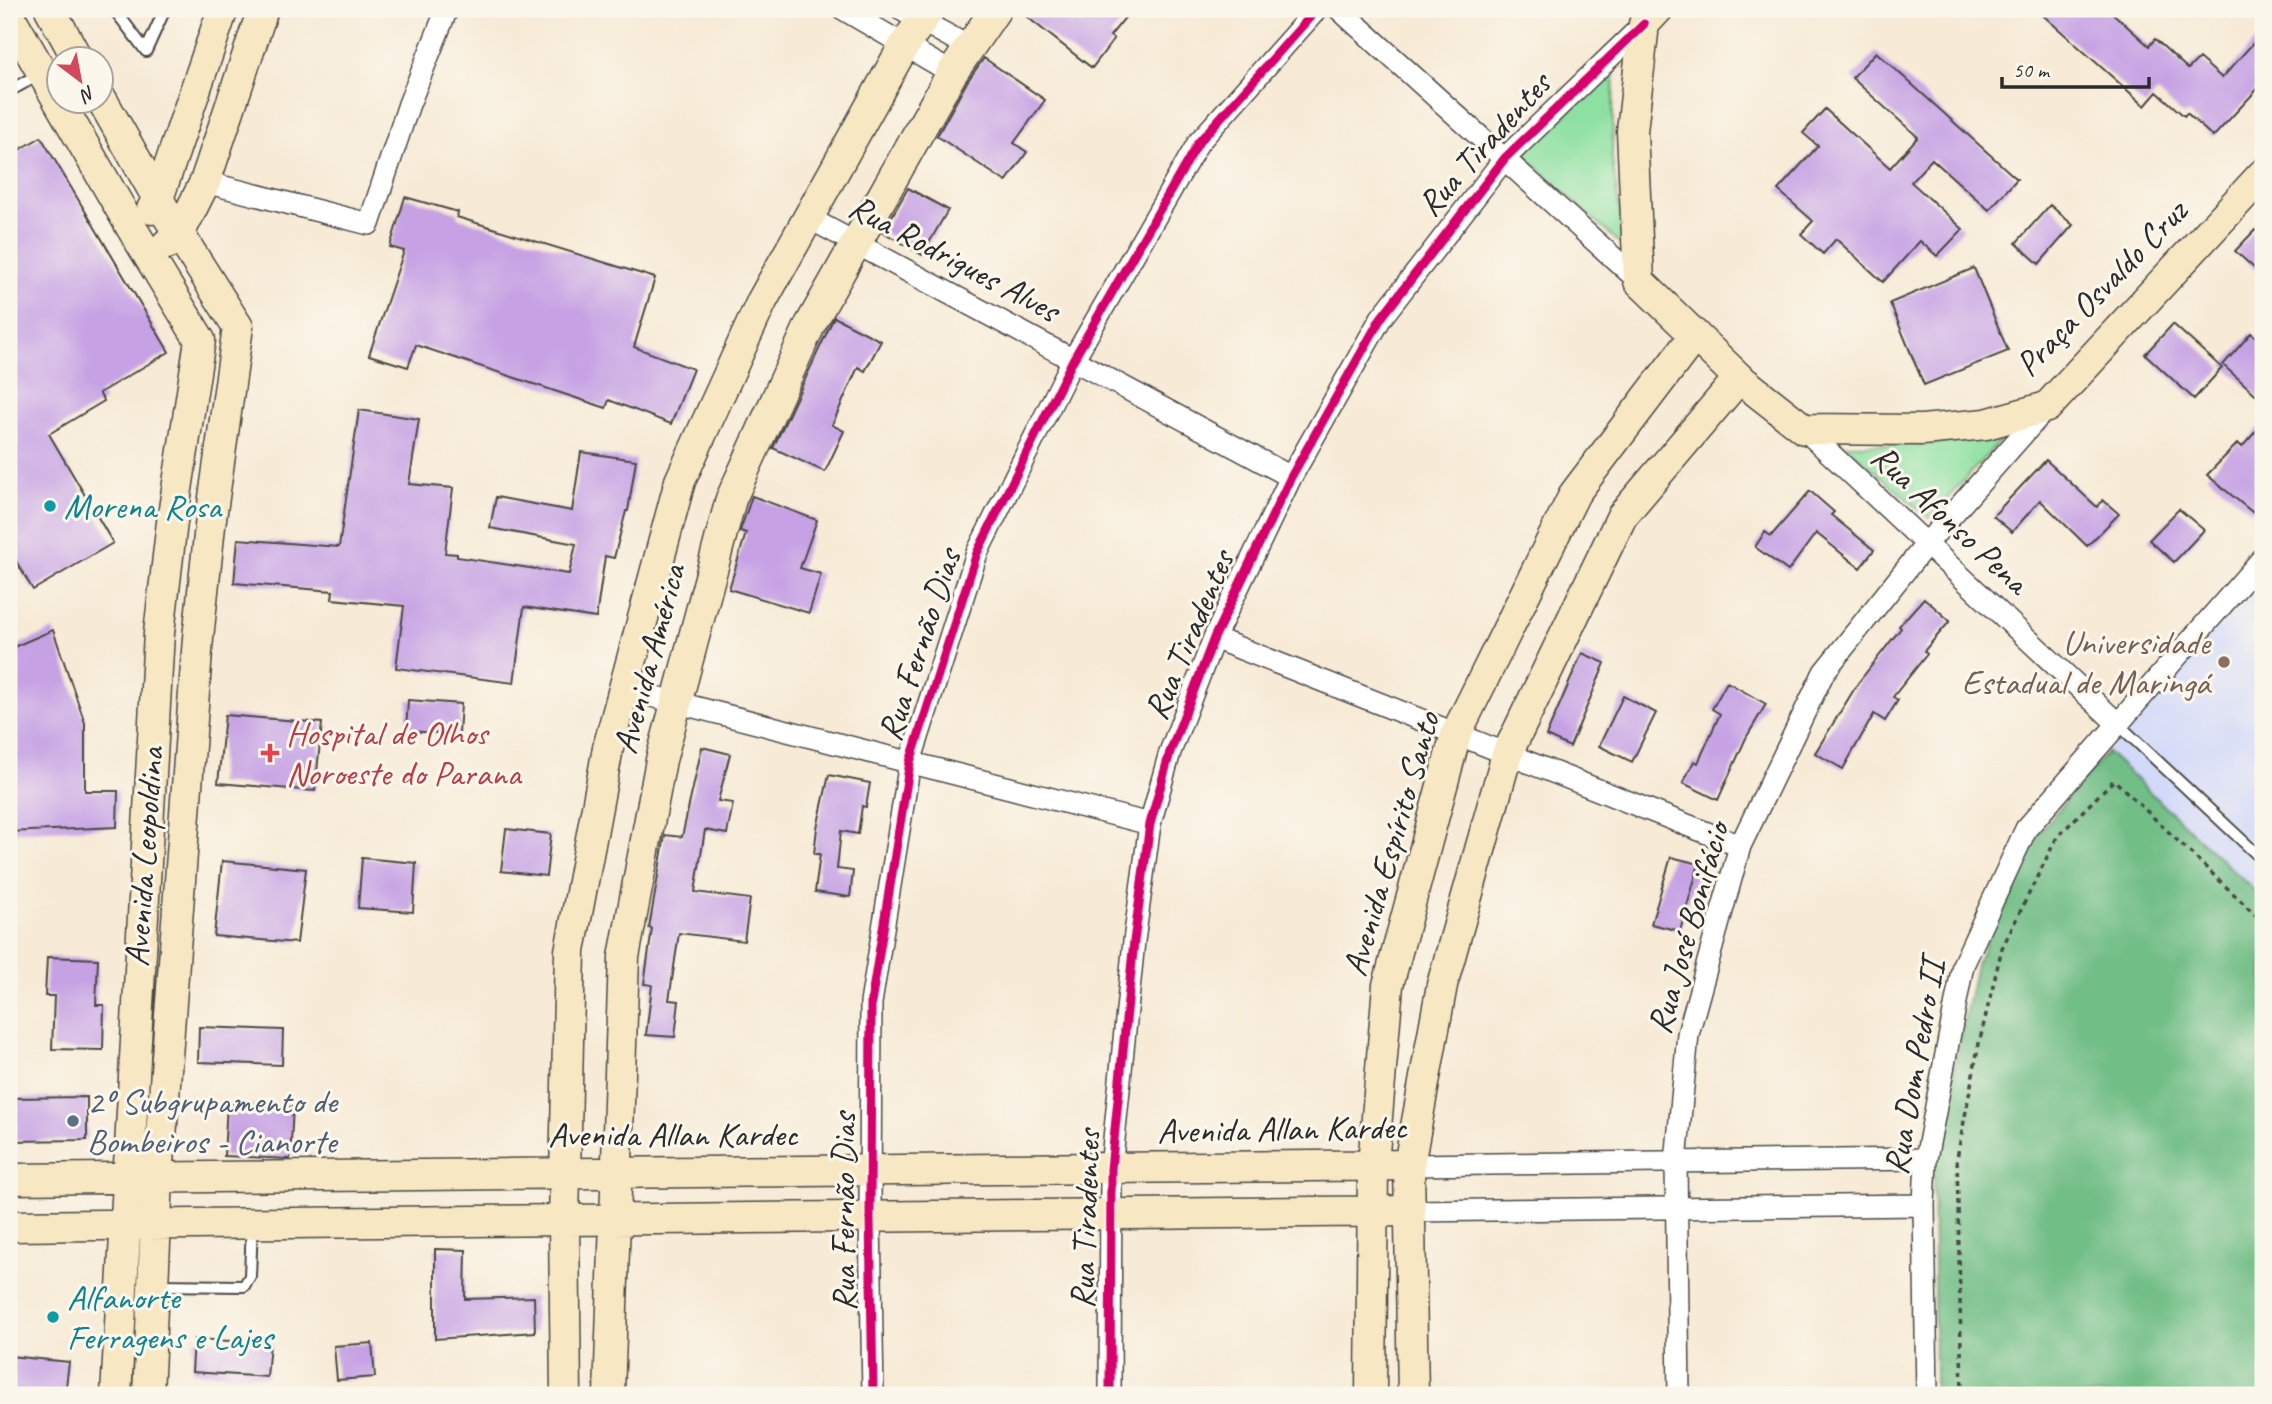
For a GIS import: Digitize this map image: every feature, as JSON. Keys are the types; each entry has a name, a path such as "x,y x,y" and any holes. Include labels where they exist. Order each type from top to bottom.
{"main road":[{"path":"50,9 71,46"},
{"path":"143,246 223,9"},
{"path":"143,246 180,234 205,182 263,9"},
{"name":"Avenida América","path":"609,1395 624,957 661,760 731,499 810,325 952,73 996,9"},
{"name":"Avenida América","path":"566,1395 564,1221 570,951 608,748 680,481 762,301 905,44 917,12"},
{"path":"9,15 143,246"},
{"path":"1651,16 1632,131 1639,281 1739,378 1804,429"},
{"path":"111,116 180,234"},
{"name":"Praça Osvaldo Cruz","path":"1804,429 1922,430 1986,424 2047,407 2262,177"},
{"name":"Avenida Leopoldina","path":"148,1395 158,1178 198,638 210,526 238,327 180,234"},
{"name":"Avenida Leopoldina","path":"116,1395 159,633 172,522 200,340 143,246"},
{"name":"Avenida Espírito Santo","path":"1371,1395 1373,1165 1388,985 1456,734 1575,493 1695,335"},
{"path":"1413,1395 1409,1165 1442,985 1507,754 1622,516 1739,378"},
{"path":"172,522 210,526"},
{"name":"Avenida Allan Kardec","path":"9,1179 1409,1165"},
{"path":"9,1226 1410,1211"}],"street":[{"path":"205,182 369,224 409,104 447,9"},
{"path":"843,9 952,73"},
{"name":"Rua Fernão Dias","path":"873,1395 870,1217 872,1003 910,762 977,553 1073,360 1198,143 1317,9"},
{"path":"1339,9 1639,281"},
{"path":"917,12 969,47"},
{"name":"Rua Tiradentes","path":"1110,1395 1111,1169 1134,941 1150,824 1170,752 1214,638 1291,477 1381,318 1505,158 1651,16"},
{"name":"Rua Rodrigues Alves","path":"807,217 1291,477"},
{"name":"Rua José Bonifácio","path":"1679,1395 1676,1162 1688,1034 1740,846 1824,672 1928,542 2047,407"},
{"name":"Rua Afonso Pena","path":"1804,429 1928,542 2118,724"},
{"name":"Rua Dom Pedro II","path":"1927,1395 1924,1205 1926,1159 1963,965 2026,829 2263,558"},
{"path":"1214,638 1740,846"},
{"path":"624,689 1150,824"},
{"name":"Avenida Allan Kardec","path":"1409,1165 1926,1159"},
{"path":"1410,1211 1924,1205"}],"lane":[{"path":"114,9 146,51 164,9"},
{"path":"9,91 42,73"},
{"name":"Rua Afonso Pena","path":"2118,724 2263,860"},
{"path":"153,1285 244,1286 250,1276 252,1224"}],"path":[{"path":"1962,1395 1957,1158 1978,1048 2002,948 2056,837 2114,780 2263,922"}],"shaded area":[{"name":"Universidade Estadual de Maringá","path":"2263,572 2263,899 2107,752"}],"green space":[{"path":"1614,65 1612,159 1625,248 1524,155"},
{"path":"2008,432 1929,518 1845,445 1929,444"},
{"path":"2107,752 2263,899 2263,1395 1935,1395 1933,1166 1976,964 2036,836"}],"building":[{"path":"1017,9 1132,9 1110,36 1114,39 1092,68"},
{"path":"2036,9 2108,9 2149,46 2155,39 2188,69 2199,58 2222,78 2263,32 2263,83 2213,137 2187,113 2184,116 2157,92 2145,106"},
{"path":"1876,52 2017,179 1989,210 1932,159 1911,182 1963,229 1937,256 1920,241 1883,282 1836,239 1823,254 1801,234 1813,221 1778,190 1818,146 1803,133 1825,109 1890,168 1918,137 1852,78"},
{"path":"984,58 1045,100 1014,143 1027,152 1006,182 937,136 967,82"},
{"path":"41,137 169,352 99,393 104,401 49,434 113,543 33,590 9,549 9,156"},
{"path":"908,188 948,210 922,255 883,232"},
{"path":"405,197 458,212 457,217 655,278 634,347 693,369 671,424 609,400 606,408 416,345 408,367 369,355 404,251 390,247"},
{"path":"2050,205 2073,225 2039,264 2016,243"},
{"path":"2255,230 2263,237 2263,276 2235,251"},
{"path":"1974,268 2008,351 1924,385 1890,303"},
{"path":"834,317 881,341 865,371 858,367 832,425 844,431 825,472 773,448"},
{"path":"2173,324 2222,368 2194,399 2145,354"},
{"path":"2251,333 2263,343 2263,401 2223,365"},
{"path":"359,410 419,419 409,484 453,488 445,553 457,554 457,557 569,574 576,544 490,528 496,497 572,511 581,452 636,460 628,511 614,558 605,556 596,618 524,607 514,683 396,668 404,606 332,599 333,591 234,583 238,539 339,547"},
{"path":"2263,423 2263,499 2252,512 2207,475 2238,443 2242,447"},
{"path":"2046,460 2097,507 2103,500 2119,514 2087,546 2040,500 2012,532 1993,516"},
{"path":"1810,491 1834,512 1831,515 1874,550 1860,568 1816,533 1788,571 1755,547 1765,532 1771,536"},
{"path":"752,496 817,520 800,568 821,574 809,613 729,589 746,533 740,531"},
{"path":"2179,509 2204,530 2174,562 2149,540"},
{"path":"1924,598 1950,621 1924,651 1927,654 1893,697 1898,700 1885,721 1874,714 1843,769 1815,753 1858,683 1901,628 1899,626"},
{"path":"53,630 85,723 85,791 118,791 117,827 9,832 9,649"},
{"path":"1582,653 1605,663 1570,747 1546,736"},
{"path":"1727,682 1766,704 1746,738 1718,800 1683,783 1694,761 1698,763 1720,714 1712,709"},
{"path":"1623,696 1656,713 1632,762 1599,746"},
{"path":"408,700 461,704 459,734 406,731"},
{"name":"Hospital de Olhos Noroeste do Parana","path":"225,715 322,723 315,791 218,783"},
{"path":"702,747 730,754 718,801 733,803 727,834 705,830 695,892 750,899 744,941 679,933 669,1000 679,1001 675,1037 646,1035 652,985 644,984 652,929 649,928 665,835 682,837"},
{"path":"829,775 870,783 866,807 862,806 858,834 841,831 837,869 853,871 850,897 815,892 820,854 814,854 817,828"},
{"path":"506,829 551,834 546,876 501,871"},
{"path":"1671,857 1699,864 1680,931 1651,924"},
{"path":"362,858 416,863 413,912 358,908"},
{"path":"222,861 306,869 297,943 214,936"},
{"path":"47,957 98,959 96,1005 104,1005 103,1050 52,1049 54,996 45,996"},
{"path":"199,1027 283,1030 282,1065 198,1062"},
{"path":"87,1097 87,1140 9,1141 9,1098"},
{"path":"227,1104 293,1107 290,1159 224,1156"},
{"path":"435,1249 466,1250 465,1299 534,1297 535,1332 435,1339"},
{"path":"194,1339 270,1343 267,1377 192,1372"},
{"path":"372,1343 375,1377 337,1380 334,1346"},
{"path":"9,1356 69,1362 65,1395 9,1395"}],"cycle path":[{"path":"873,1395 871,1003 910,762 977,553 1073,360 1198,143 1317,9"},
{"path":"1110,1395 1111,1169 1134,941 1150,824 1170,752 1214,638 1291,477 1381,318 1505,158 1644,24"}],"place":[{"name":"Morena Rosa","path":"50,506"},
{"name":"Universidade Estadual de Maringá","path":"2224,662"},
{"name":"Hospital de Olhos Noroeste do Parana","path":"270,753"},
{"name":"2º Subgrupamento de Bombeiros - Cianorte","path":"73,1121"},
{"name":"Alfanorte Ferragens e Lajes","path":"53,1317"}]}
